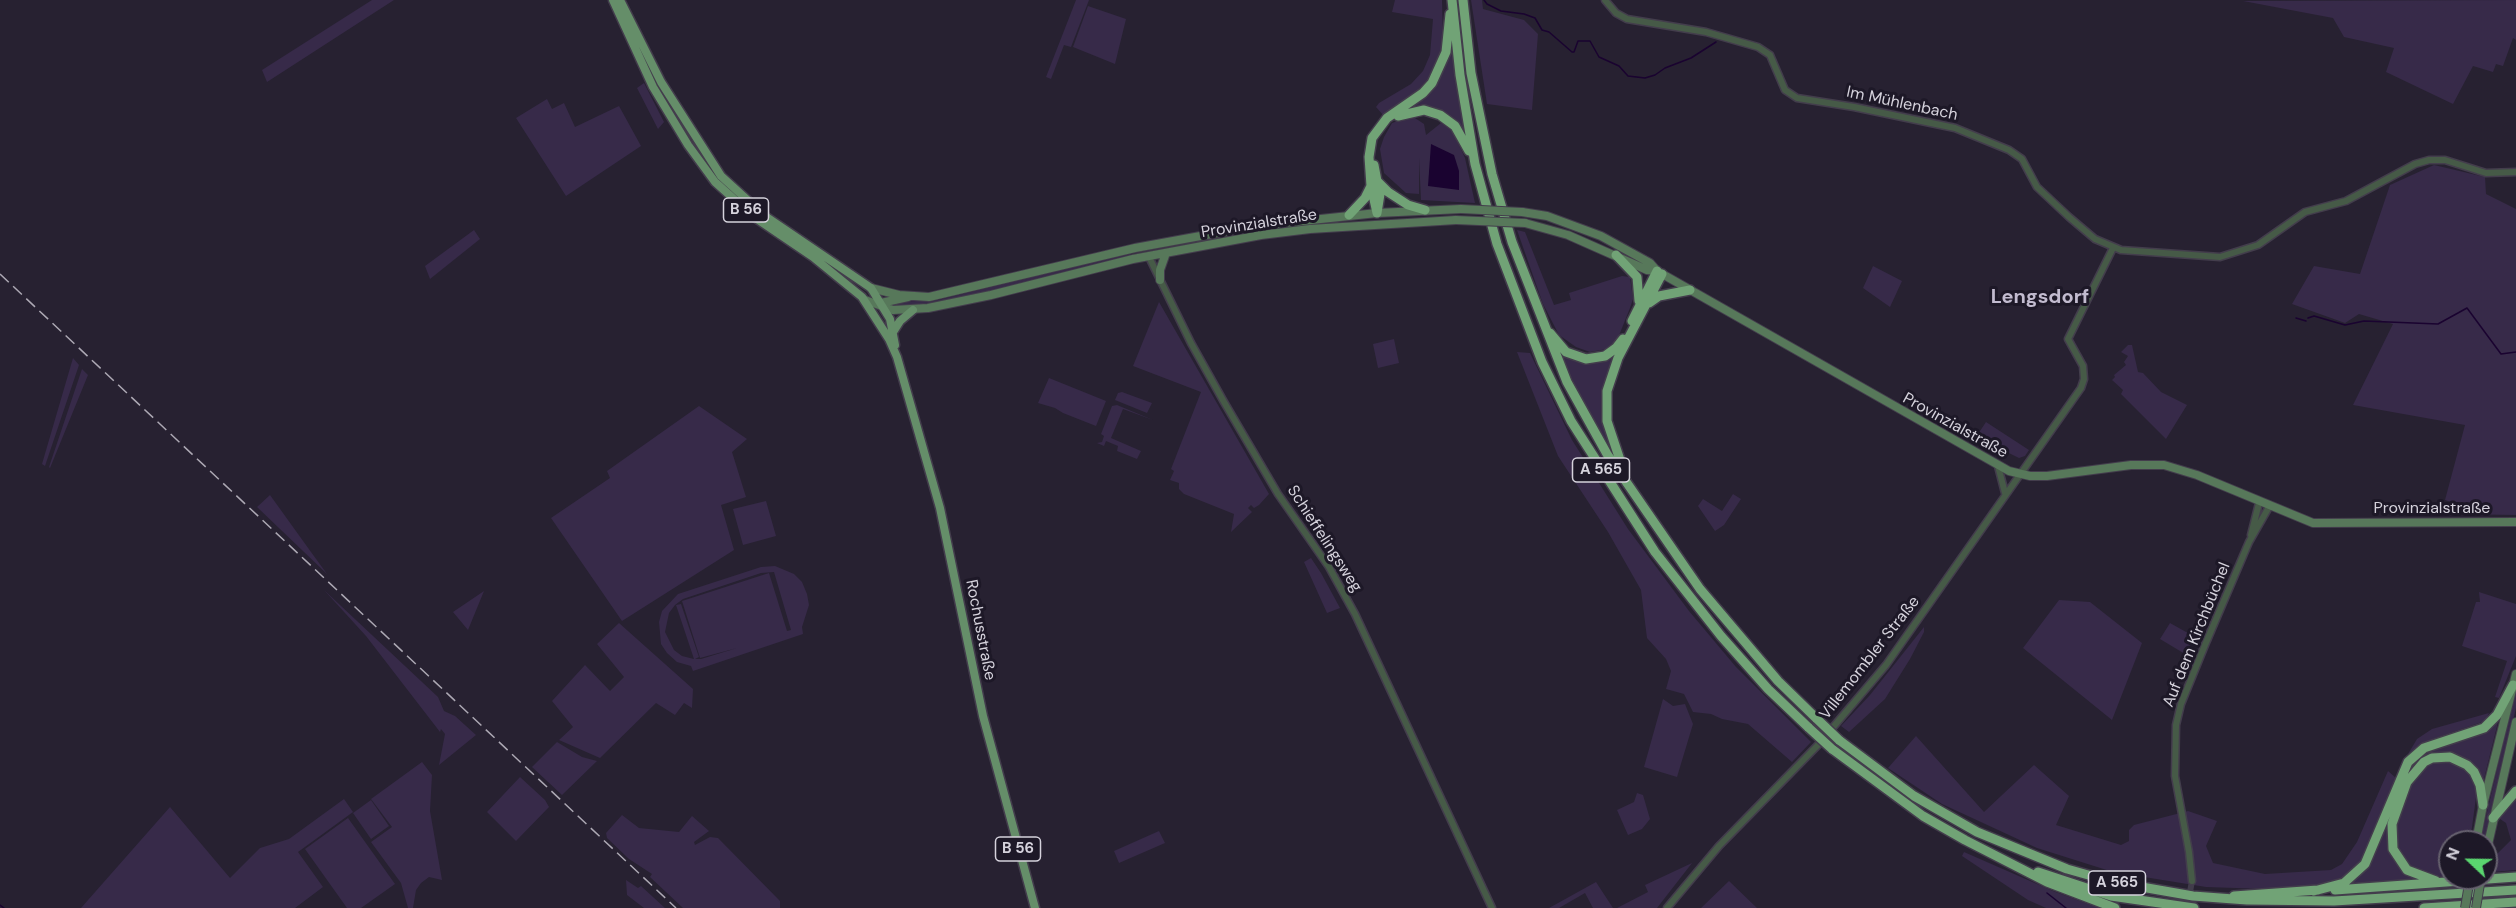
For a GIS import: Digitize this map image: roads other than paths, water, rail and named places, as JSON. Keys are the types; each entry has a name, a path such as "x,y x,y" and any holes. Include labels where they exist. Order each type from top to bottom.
{"highway":[{"path":"1377,213 1380,194 1374,183 1373,156 1381,127 1423,93 1438,72 1446,52 1452,0"},
{"name":"A 565","path":"1452,0 1460,75 1475,164 1497,244 1518,303 1542,362 1572,421 1625,508 1689,598 1768,689 1809,728 1832,749 1923,816 2008,861 2066,883 2111,896 2194,908"},
{"name":"A 565","path":"1463,0 1471,73 1492,174 1512,242 1567,382 1632,491 1700,589 1778,681 1839,740 1914,795 1977,832 2016,850 2113,882 2223,899 2334,901 2516,890"},
{"path":"1397,113 1424,110 1440,115 1455,126 1463,136 1475,164"},
{"path":"1374,183 1398,200 1425,210"},
{"path":"1349,215 1365,198 1374,183"},
{"path":"1616,255 1637,277 1643,304 1612,374 1606,407 1614,450 1632,491"},
{"path":"1537,310 1556,341 1566,352 1576,357 1595,359 1616,348 1660,273"},
{"path":"1643,304 1659,296 1690,290"},
{"path":"2314,891 2344,883 2365,864 2408,762 2424,748 2484,728 2497,715 2513,686"},
{"path":"2438,882 2407,870 2393,849 2392,824 2407,782 2424,762 2432,758 2450,757 2467,765 2474,772 2480,785 2482,805"},
{"path":"2493,818 2516,791"},
{"path":"2008,861 2047,882 2115,908"},
{"path":"2498,878 2516,877"},
{"path":"2223,899 2250,893 2438,883"},
{"path":"2424,908 2516,902"}],"main road":[{"name":"B 56","path":"613,0 653,87 688,145 716,182 754,217 813,257 865,300"},
{"name":"B 56","path":"620,0 661,82 726,183 765,216 870,288"},
{"name":"Provinzialstraße","path":"870,288 909,296 946,294 1135,248 1255,226 1349,215 1461,209 1522,212 1547,216 1601,236 1650,263 1660,273 1998,466 2019,474 2047,476 2129,465 2164,465 2197,475 2305,521 2320,524 2516,522"},
{"path":"1366,225 1377,213 1385,223"},
{"name":"Provinzialstraße","path":"865,300 881,306 913,310 952,304 1166,253 1261,235 1385,223 1456,220 1525,223 1568,235 1647,270 1660,273"},
{"path":"1135,248 1149,257 1163,243"},
{"path":"1160,280 1160,270 1166,253"},
{"name":"Rochusstraße","path":"870,288 893,332 897,357 940,508 983,716 1035,908"},
{"path":"876,317 881,306 904,300 909,296"},
{"name":"Rochusstraße","path":"865,300 897,357"},
{"path":"893,332 900,321 913,310"},
{"path":"2478,830 2482,805 2516,674"},
{"path":"2491,830 2516,722"},
{"path":"2465,908 2467,890"},
{"path":"2476,908 2479,890"}],"street":[{"name":"Im Mühlenbach","path":"1605,0 1616,13 1627,19 1713,33 1758,46 1770,55 1783,86 1794,97 1955,128 2009,150 2022,159 2044,194 2095,239 2113,248 2212,258 2258,245 2299,215 2346,201 2421,161 2445,160 2486,173 2516,172"},
{"name":"Villemombler Straße","path":"1667,908 1719,846 1838,722 1915,626 2005,493 2081,388 2084,376 2082,363 2068,339 2113,248"},
{"name":"Schieffelingsweg","path":"1149,257 1191,343 1260,463 1329,567 1355,614 1492,908"},
{"path":"1998,466 2005,493"},
{"name":"Auf dem Kirchbüchel","path":"2250,542 2259,503"},
{"name":"Auf dem Kirchbüchel","path":"2192,881 2175,776 2176,725 2194,670 2250,542 2269,507"}],"waterway":[{"path":"1484,0 1501,11 1535,18 1542,30 1549,32 1572,52 1578,41 1590,41 1599,57 1619,66 1628,76 1645,78 1655,75 1665,68 1691,58 1716,42"},
{"path":"2308,318 2314,316 2345,325 2364,321 2438,324 2467,308 2501,354 2516,352"},
{"path":"2296,318 2306,321"},
{"path":"2047,893 2066,908"},
{"path":"0,905 4,908"}],"tunnel":[{"path":"2187,908 2192,881"}],"railway":[{"path":"0,274 676,908"}],"district":[{"name":"Lengsdorf","path":"2040,298"}]}
